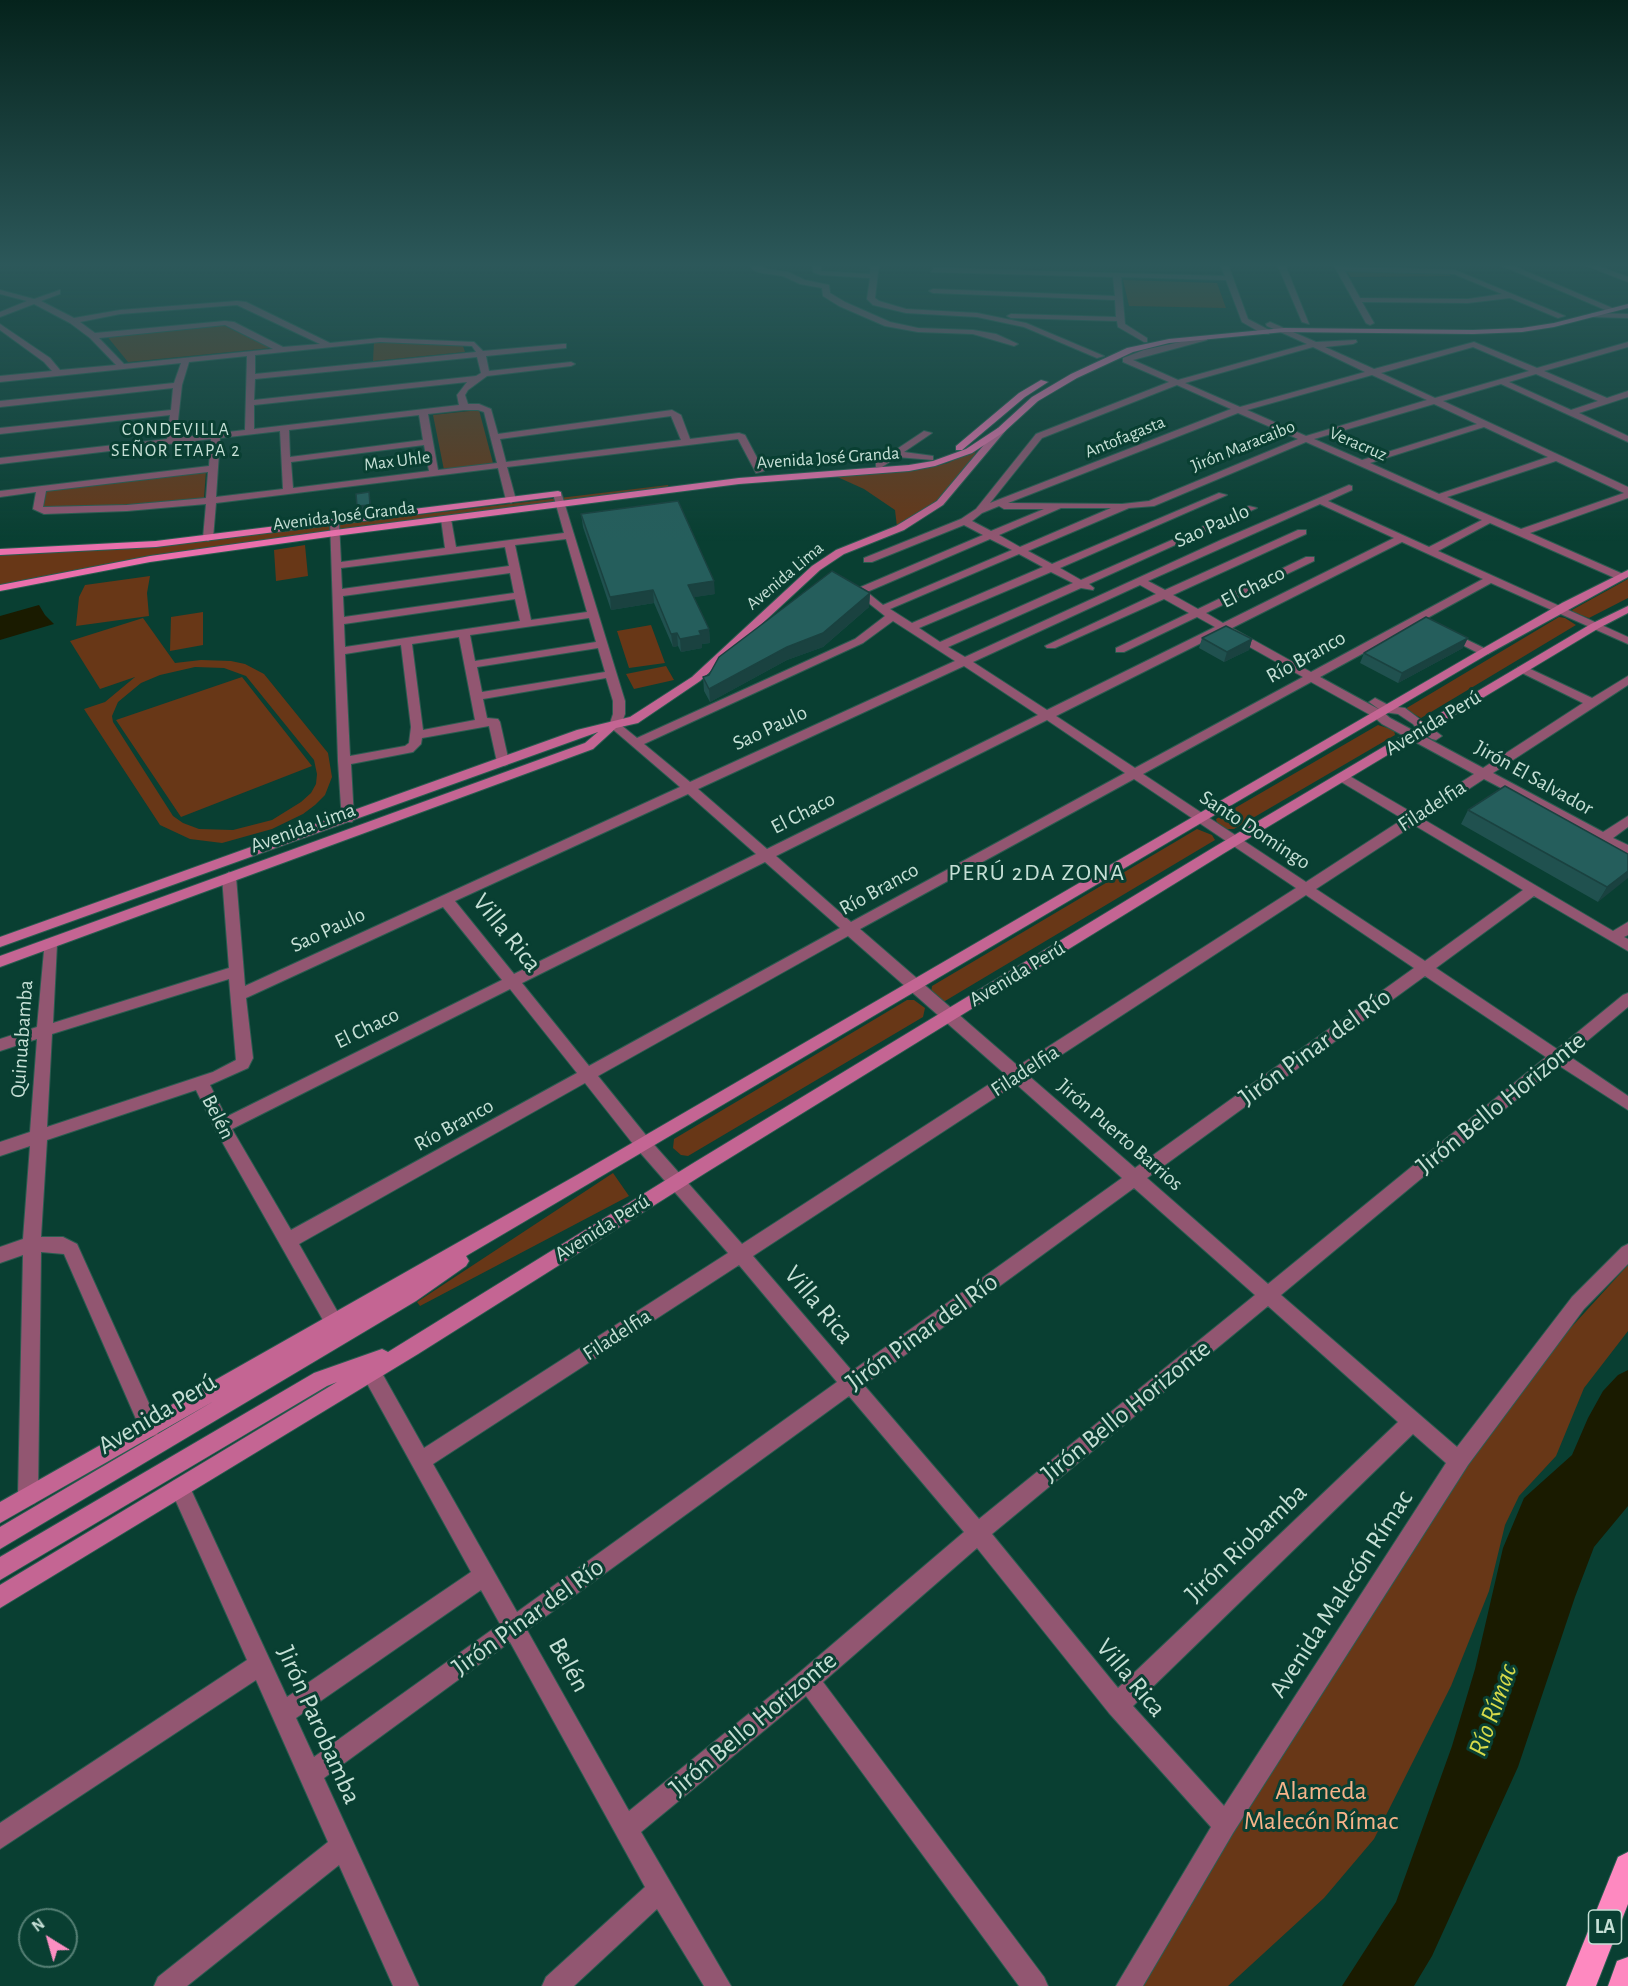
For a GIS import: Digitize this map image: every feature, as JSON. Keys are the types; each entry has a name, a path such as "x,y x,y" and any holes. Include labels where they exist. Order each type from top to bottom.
{"highway":[{"name":"LA","path":"1581,1986 1628,1867"},
{"name":"LA","path":"1623,1986 1628,1972"}],"main road":[{"name":"Avenida José Granda","path":"0,552 152,544 446,519 560,499 759,471 879,465 930,458 960,447 1022,395 1066,370 1098,357"},
{"name":"Avenida José Granda","path":"0,588 335,527 511,500 560,499 739,481 909,468 935,463 969,451 1001,430 1035,399 1074,376 1115,357"},
{"name":"Avenida Lima","path":"0,942 581,734 634,720 696,679 816,568 840,552 900,528 940,503 1001,430"},
{"name":"Avenida Perú","path":"0,1513 583,1180 1382,711 1558,609 1624,574"},
{"name":"Avenida Perú","path":"0,1597 411,1348 677,1182 1233,842 1522,669 1628,609"},
{"name":"Avenida Lima","path":"0,962 589,746 615,726"},
{"name":"Avenida Perú","path":"0,1539 410,1295 583,1180"},
{"name":"Avenida Perú","path":"0,1569 321,1379 411,1348"}],"street":[{"path":"42,357 57,372"},
{"path":"113,357 122,366"},
{"path":"0,379 208,357"},
{"path":"249,432 251,357"},
{"path":"368,357 368,365"},
{"path":"252,377 453,357"},
{"path":"482,357 485,374"},
{"name":"Veracruz","path":"1135,357 1126,360 1438,497 1624,574"},
{"path":"979,511 1043,433 1175,383 1271,357"},
{"path":"1338,357 1628,493"},
{"name":"Antofagasta","path":"868,560 965,521 979,511 1237,410 1427,357"},
{"name":"Antofagasta","path":"1504,357 1536,370"},
{"name":"Jirón Maracaibo","path":"637,743 859,641 887,613 1021,550 1127,505 1151,504 1305,439 1583,357"},
{"path":"171,441 178,385 186,359"},
{"path":"464,407 461,395 465,387 485,374 572,364"},
{"path":"1536,370 1606,401"},
{"path":"250,403 476,379"},
{"path":"1501,381 1628,439"},
{"path":"0,404 178,385"},
{"path":"1570,413 1628,394"},
{"path":"0,461 479,407 488,411 511,500"},
{"path":"0,431 174,412"},
{"path":"423,412 434,472"},
{"path":"493,437 672,413 677,415 686,442"},
{"path":"1360,463 1483,425"},
{"path":"284,428 288,491"},
{"path":"879,465 927,433"},
{"path":"208,538 216,436"},
{"name":"Max Uhle","path":"42,488 38,509 127,508 211,501 500,464 742,437 759,471"},
{"path":"286,460 429,442"},
{"path":"895,454 930,458"},
{"path":"1438,497 1555,458"},
{"path":"0,494 214,468"},
{"name":"Sao Paulo","path":"238,995 1225,542 1349,488"},
{"path":"1521,532 1628,493"},
{"path":"939,646 1083,585 1187,523 1222,495"},
{"path":"560,499 593,614 601,627 602,644 619,701 619,714 615,726"},
{"path":"1320,501 1628,641"},
{"path":"1151,504 1225,542"},
{"path":"996,506 1127,505"},
{"path":"992,535 1058,507"},
{"path":"910,628 1053,568 1187,523 1252,508"},
{"path":"446,519 451,551"},
{"path":"1431,550 1491,519"},
{"path":"965,521 1105,597"},
{"path":"335,527 347,819"},
{"path":"1051,646 1302,532"},
{"name":"Santo Domingo","path":"992,535 860,591 887,613 1047,715 1233,842 1628,1104"},
{"path":"336,566 570,536"},
{"name":"El Chaco","path":"222,1126 1403,538"},
{"path":"509,543 526,624"},
{"path":"1120,651 1310,559"},
{"path":"338,593 513,568"},
{"name":"Río Branco","path":"288,1241 849,929 1317,675 1428,624 1492,578"},
{"name":"Jirón El Salvador","path":"1144,579 1382,711 1386,721 1418,731 1608,835 1628,851"},
{"path":"339,621 521,595"},
{"path":"340,651 593,614"},
{"path":"1428,624 1484,652"},
{"path":"464,633 482,722"},
{"path":"344,761 409,749 415,744 417,735 406,642"},
{"path":"470,665 602,644"},
{"path":"1522,669 1592,703"},
{"path":"477,696 611,674"},
{"name":"Filadelfia","path":"421,1461 1628,680"},
{"path":"417,735 482,722 494,722 503,762"},
{"name":"Jirón Puerto Barrios","path":"615,726 767,856 1459,1462"},
{"path":"1342,777 1628,946"},
{"path":"1608,835 1628,820"},
{"name":"Jirón El Salvador","path":"1608,835 1628,840"},
{"name":"Belén","path":"229,877 245,1058 233,1070 200,1082 222,1126 335,1323"},
{"name":"Jirón Pinar del Río","path":"310,1774 1533,890"},
{"name":"Villa Rica","path":"445,899 643,1144 741,1255 978,1533 1117,1705 1225,1825"},
{"path":"1614,938 1628,927"},
{"name":"Quinuabamba","path":"28,1496 32,1244 50,944"},
{"path":"0,1045 236,971"},
{"name":"Jirón Bello Horizonte","path":"627,1828 808,1680 978,1533 1628,999"},
{"path":"0,1149 200,1082"},
{"path":"0,1255 32,1244 63,1245 71,1249 150,1428"},
{"name":"Avenida Malecón Rímac","path":"1129,1986 1225,1825 1459,1462 1578,1303 1628,1252"},
{"name":"Belén","path":"371,1372 660,1890 718,1986"},
{"name":"Jirón Riobamba","path":"1117,1705 1413,1421"},
{"name":"Jirón Parobamba","path":"180,1488 406,1986"},
{"path":"282,1714 485,1575"},
{"path":"0,1837 260,1664"},
{"path":"808,1680 1035,1986"},
{"path":"167,1986 343,1846"},
{"path":"555,1986 660,1890"}],"green space":[{"path":"124,357 182,357 128,362"},
{"path":"373,357 417,357 373,361"},
{"path":"479,410 493,463 444,470 433,415"},
{"path":"976,450 974,457 941,498 897,527 895,510 864,489 833,475 927,468 948,463"},
{"path":"206,471 204,498 123,505 42,508 47,490"},
{"path":"668,485 669,488 249,543 0,586 0,554 150,547"},
{"path":"305,545 308,576 276,581 274,550"},
{"path":"150,576 147,593 149,616 76,626 79,597 85,585"},
{"path":"1628,579 1628,598 1589,618 1573,612 1572,610"},
{"path":"203,612 203,645 170,651 171,617"},
{"path":"1559,617 1576,625 1421,718 1405,709"},
{"path":"143,618 175,663 201,660 231,661 245,664 264,674 328,753 332,777 325,795 303,814 272,829 222,843 190,839 160,825 84,709 105,702 135,677 100,689 70,641","holes":["195,667 224,668 246,676 314,760 317,774 316,784 311,793 301,802 272,820 233,830 199,829 173,816 113,722 112,716 118,702 141,683 160,675"]},
{"path":"651,625 665,663 629,668 617,631"},
{"path":"666,666 674,680 634,689 626,674"},
{"path":"242,677 312,766 181,817 116,720"},
{"path":"1378,725 1394,730 1395,735 1234,829 1227,829 1217,823 1216,819"},
{"path":"1197,829 1212,835 1215,840 945,1001 941,1001 931,993 932,986"},
{"path":"907,1000 914,1000 925,1008 923,1017 688,1156 681,1155 673,1148 674,1139"},
{"path":"613,1173 629,1196 420,1306 417,1302"},
{"name":"Alameda Malecón Rímac","path":"1628,1265 1628,1331 1584,1388 1556,1456 1519,1496 1505,1525 1489,1591 1451,1686 1374,1839 1324,1898 1228,1986 1140,1986 1235,1828 1462,1471 1546,1355"}],"water":[{"path":"39,605 54,624 0,640 0,616"},
{"name":"Río Rímac","path":"1628,1370 1628,1506 1594,1547 1518,1767 1432,1956 1414,1986 1342,1986 1396,1902 1452,1746 1475,1669 1503,1548 1524,1498 1572,1455 1603,1391 1618,1375"}],"building":[{"path":"369,492 370,505 357,506 356,494"},
{"path":"678,501 714,581 688,585 709,629 699,631 701,635 680,639 677,633 671,634 653,590 610,597 581,514"},
{"path":"832,571 870,593 823,633 787,647 709,689 703,677 709,675 719,657"},
{"path":"1426,617 1468,638 1402,673 1364,653"},
{"path":"1226,626 1252,639 1227,652 1202,638"},
{"path":"1505,786 1628,854 1628,871 1607,887 1468,810"}],"district":[{"name":"CONDEVILLA SEÑOR ETAPA 2","path":"176,440"},
{"name":"PERÚ 2DA ZONA","path":"1037,873"}]}
